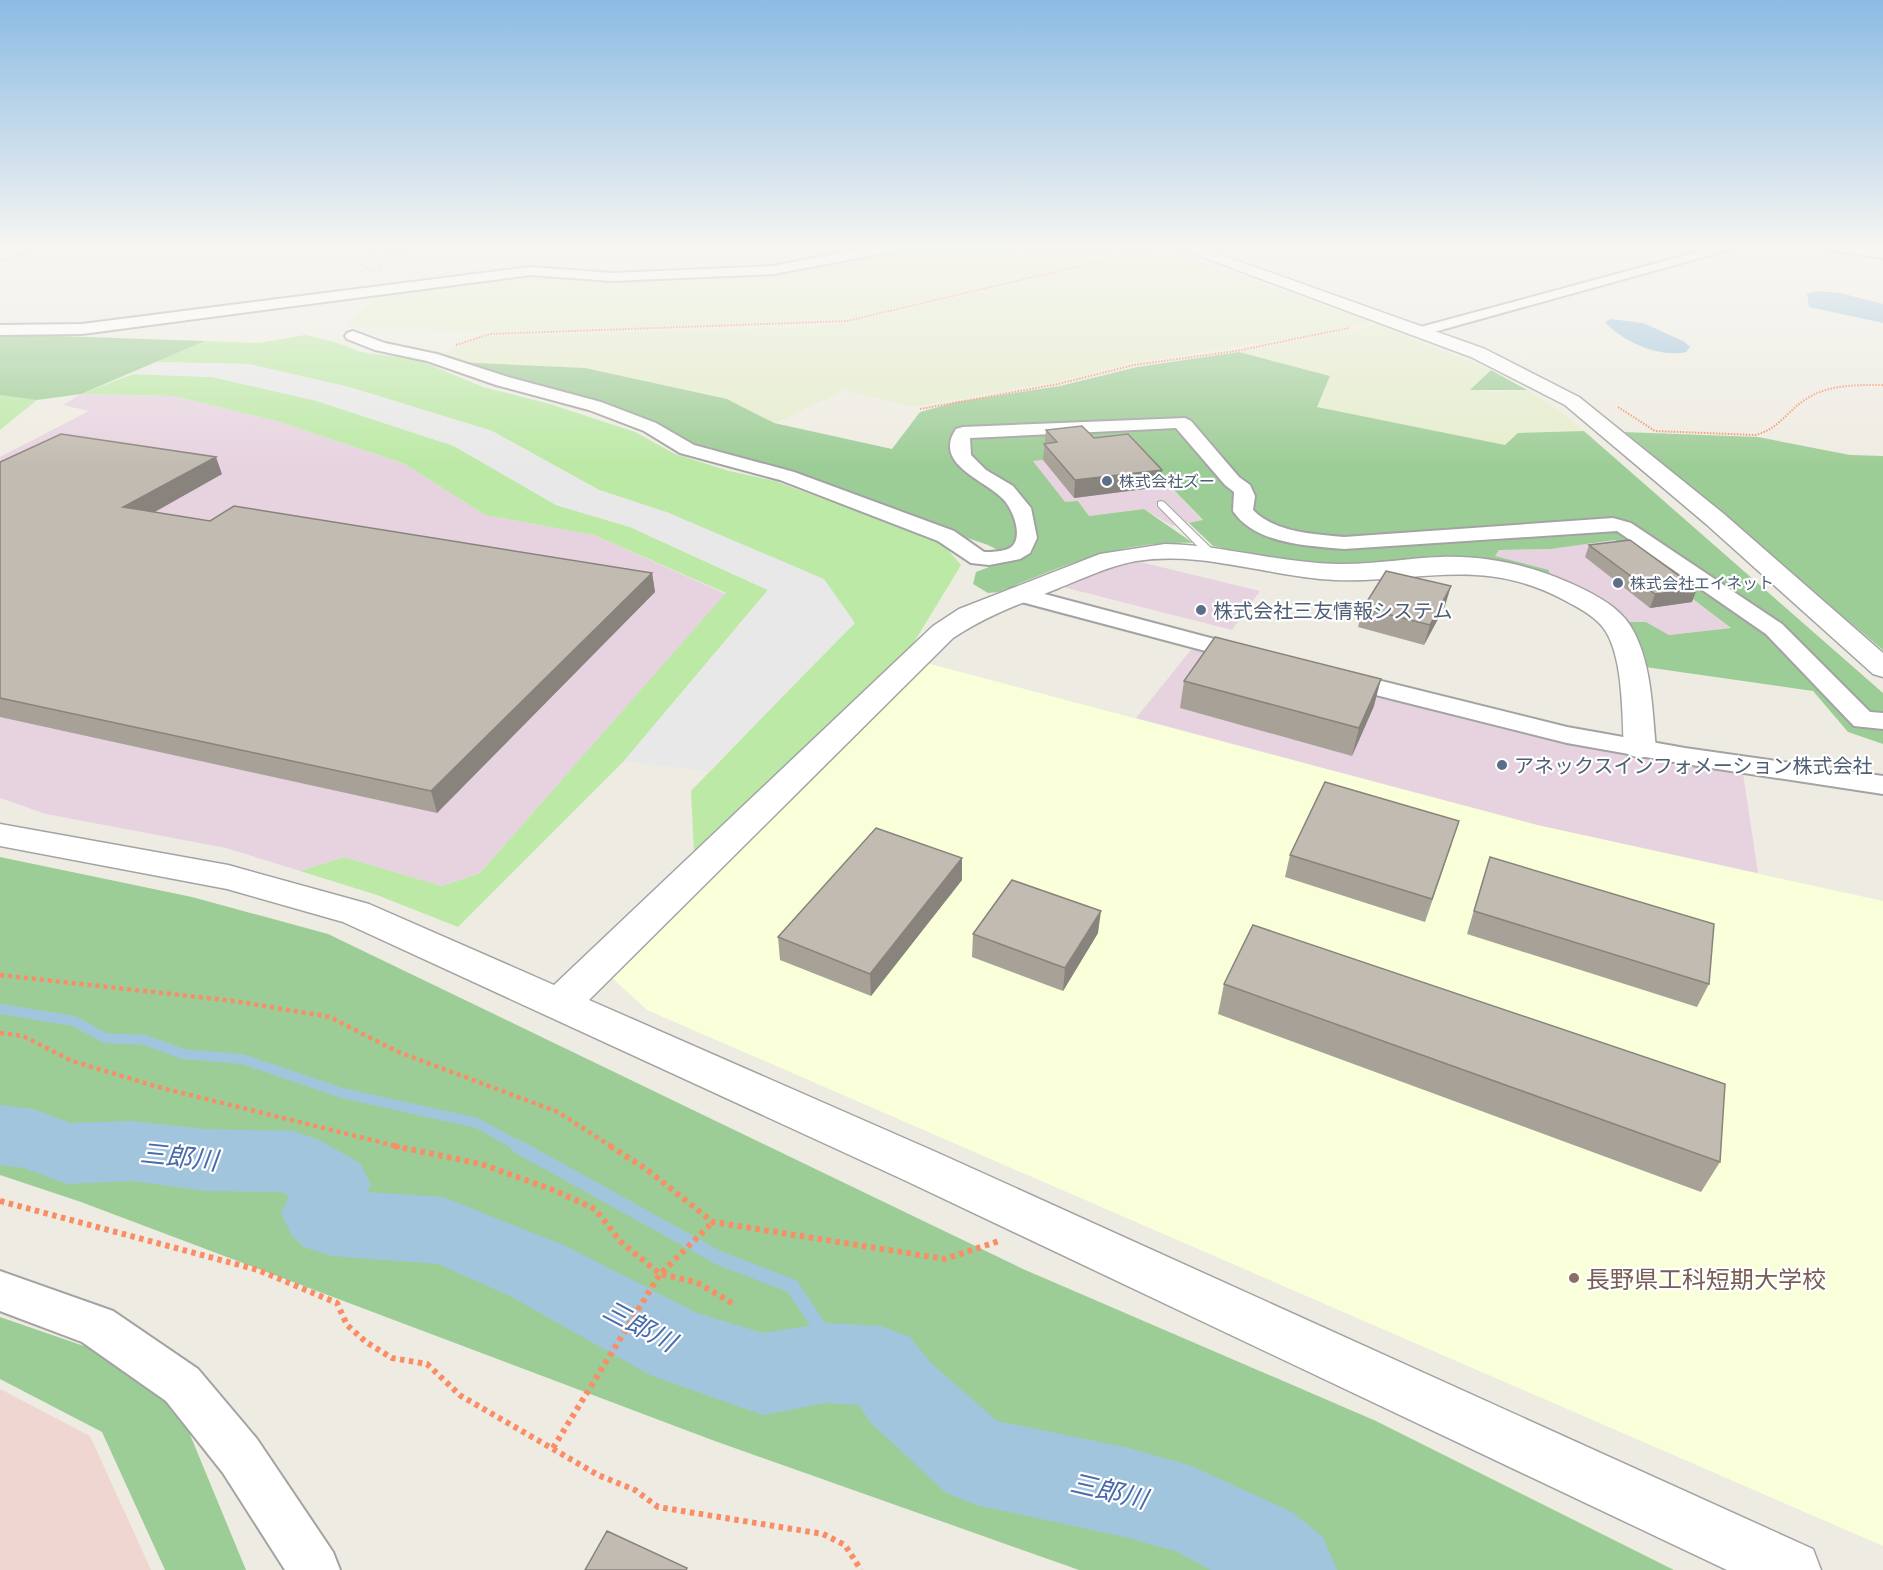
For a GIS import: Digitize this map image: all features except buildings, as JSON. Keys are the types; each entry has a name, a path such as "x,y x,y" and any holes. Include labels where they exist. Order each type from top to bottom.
{"street":[{"path":"0,330 82,329 157,319"},
{"path":"1418,332 1465,319"},
{"path":"1385,320 1478,353 1572,401 1715,519 1883,668"},
{"path":"353,336 381,346 431,357 502,381 595,406 650,426 687,449 787,476 829,494 946,536 958,542 969,555 981,559 1012,554 1023,548 1028,537 1020,504 1006,490 964,460 959,449 959,439 963,433 1179,422 1185,425 1232,481 1243,489 1245,496 1243,511 1247,518 1277,531 1314,541 1344,543 1613,524 1624,527 1774,629 1863,720 1883,721"},
{"path":"559,1005 943,632 969,615 1018,594 1131,553 1187,550 1321,571 1356,573 1441,565 1472,567 1538,579 1574,594 1600,610 1619,629 1631,671 1640,748"},
{"path":"1018,594 1270,661"},
{"path":"1316,673 1464,712 1640,748 1883,784"},
{"path":"0,836 75,847 228,877 356,913 1048,1226 1792,1570"},
{"path":"0,1291 97,1326 182,1385 240,1456 315,1570"}],"lane":[{"path":"1161,504 1209,552"}],"path":[{"path":"431,357 471,338 490,334 854,319"},
{"path":"920,409 1058,384 1134,365 1236,351 1385,320"},
{"path":"1572,401 1620,407 1650,429 1662,432 1755,435 1769,432 1772,427 1785,420 1790,411 1822,388 1846,385 1883,385"},
{"path":"0,975 234,1002 330,1017 396,1051 558,1112 646,1169 713,1222 945,1259 1048,1226"},
{"path":"0,1034 23,1036 72,1062 158,1087 400,1147 481,1164 551,1189 595,1209 621,1242 660,1275 696,1282 732,1303"},
{"path":"0,1201 258,1270 337,1304 347,1325 366,1342 392,1358 427,1364 461,1396 519,1432 553,1448 598,1475 635,1490 658,1507 823,1534 845,1545 861,1570"},
{"path":"553,1448 660,1275 672,1261 702,1237 713,1222"}],"shaded area":[{"path":"353,319 840,319 493,332 347,326"},
{"path":"866,319 1362,319 1370,322 1306,336 1131,363 1055,382 913,407 845,390 774,423 727,399 585,368 457,362 439,356 475,339 490,336 816,327"},
{"path":"1378,325 1491,370 1471,389 1494,392 1527,390 1556,408 1584,431 1519,433 1505,445 1317,407 1329,376 1239,352"},
{"path":"156,362 248,364 349,387 492,431 599,490 669,513 824,579 855,623 708,772 624,761 768,590 630,527 556,505 454,446 317,401 212,377 133,374"},
{"path":"81,394 174,396 280,422 405,464 485,515 594,535 726,594 480,873 442,886 344,857 300,871 226,848 46,814 0,798 0,457 89,411 63,405"},
{"name":"株式会社ズー","path":"1135,450 1203,521 1172,526 1144,509 1089,516 1078,501 1065,503 1033,461"},
{"name":"株式会社エイネット","path":"1615,540 1731,628 1669,635 1646,622 1624,622 1547,575 1549,571 1494,556 1499,550 1551,549"},
{"name":"株式会社三友情報システム","path":"1128,559 1260,591 1232,630 1059,586"},
{"name":"アネックスインフォメーション株式会社","path":"1194,646 1463,719 1567,742 1743,773 1758,873 1537,825 1136,718"},
{"name":"長野県工科短期大学校","path":"923,662 1537,825 1883,901 1883,1546 647,1010 610,976"},
{"path":"0,1389 90,1436 151,1570 0,1570"}],"green space":[{"path":"0,334 205,341 81,394 37,400 0,395"},
{"path":"305,335 335,342 361,352 418,360 483,387 550,404 635,432 675,454 729,471 775,481 942,543 961,565 907,654 694,853 691,791 854,623 669,513 599,490 492,431 349,387 248,364 156,362 205,341 259,343"},
{"path":"1239,352 1330,376 1317,407 1505,445 1518,433 1584,431 1883,693 1883,744 1848,732 1813,691 1645,667 1641,647 1624,622 1646,622 1669,635 1731,628 1615,540 1551,549 1499,550 1495,556 1549,570 1549,573 1544,574 1353,568 1285,562 1213,546 1189,523 1203,520 1135,450 1033,461 1065,502 1078,501 1089,516 1144,509 1193,543 1167,543 1117,550 1070,564 999,592 988,593 973,584 976,572 1013,558 988,545 457,362 585,368 727,399 774,423 892,449 920,412 957,402 1060,386 1137,367"},
{"path":"1491,370 1527,390 1470,390"},
{"path":"133,374 212,377 317,401 454,446 556,505 630,527 768,590 624,761 458,927 377,895 300,871 344,857 442,886 480,873 726,593 594,535 485,515 405,464 280,422 174,396 81,394"},
{"path":"0,395 37,400 0,430"},
{"path":"1623,432 1758,437 1850,455 1883,456 1883,650"},
{"path":"0,857 192,897 328,934 1023,1269 1376,1421 1674,1570 1079,1570 712,1440 81,1202 0,1175"},
{"path":"0,1317 87,1347 179,1408 246,1570 165,1570 102,1432 0,1379"}],"water":[{"path":"1613,319 1643,323 1685,342 1690,347 1686,352 1665,353 1642,347 1622,336 1605,322"},
{"path":"1866,319 1883,319 1883,323"}],"waterway":[{"path":"0,1009 74,1021 105,1038 145,1040 183,1054 242,1059 342,1093 477,1123 520,1147"},
{"name":"三郎川","path":"0,1135 33,1139 67,1154 132,1151 205,1160 293,1162 334,1185 319,1213 331,1223 443,1231 538,1271 681,1348 763,1374 826,1363 881,1366 900,1392 976,1461 1125,1492 1189,1510 1259,1545 1290,1570"},
{"path":"517,1146 719,1258 792,1286 831,1344 826,1363"}],"place":[{"name":"株式会社ズー","path":"1107,481"},
{"name":"株式会社エイネット","path":"1618,583"},
{"name":"株式会社三友情報システム","path":"1201,610"},
{"name":"アネックスインフォメーション株式会社","path":"1502,765"},
{"name":"長野県工科短期大学校","path":"1574,1278"}]}
